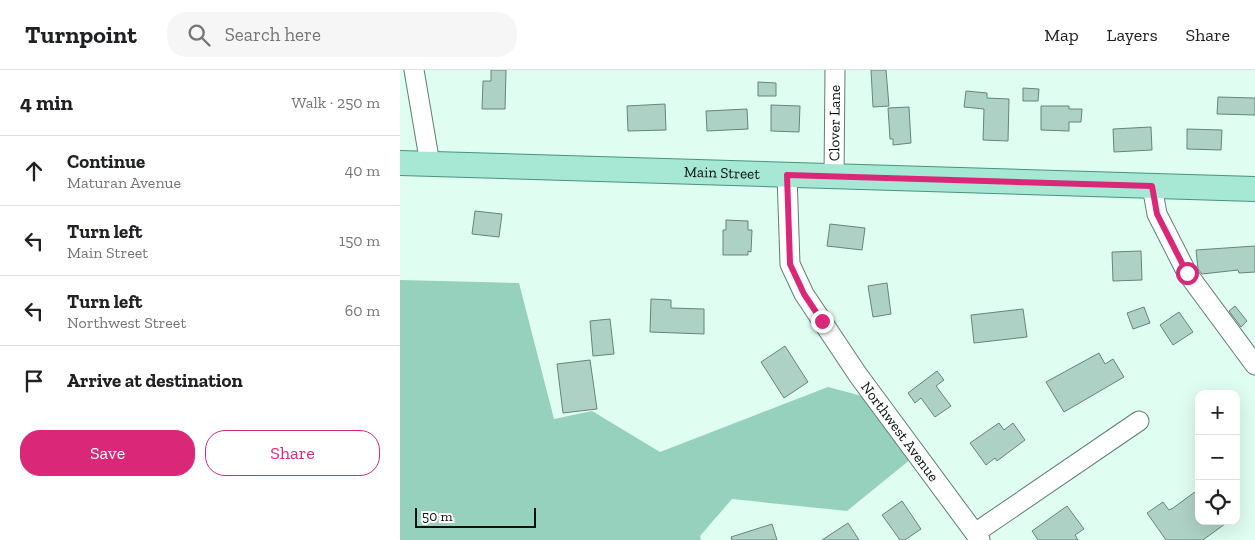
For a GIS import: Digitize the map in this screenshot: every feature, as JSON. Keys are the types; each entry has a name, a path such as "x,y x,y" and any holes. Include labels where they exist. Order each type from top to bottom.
{"main road":[{"name":"Main Street","path":"400,162 1255,189"}],"street":[{"path":"414,70 430,164"},
{"name":"Clover Lane","path":"834,177 835,70"},
{"name":"Northwest Avenue","path":"787,175 790,264 804,294 858,375 977,537"},
{"path":"1152,186 1157,214 1187,273 1255,365"},
{"path":"977,537 1139,421"}],"green space":[{"path":"400,280 519,283 554,419 592,411 660,452 828,387 877,400 917,454 847,511 732,499 700,536 701,540 400,540"}],"building":[{"path":"491,70 506,70 505,109 482,109 483,81 491,81"},
{"path":"871,70 886,70 889,106 873,107"},
{"path":"758,82 776,83 776,96 758,96"},
{"path":"1023,88 1039,89 1038,101 1023,101"},
{"path":"966,91 987,93 987,98 1009,99 1008,141 983,140 984,109 964,107"},
{"path":"1218,97 1255,98 1255,115 1217,114"},
{"path":"665,104 666,130 628,131 627,106"},
{"path":"771,105 800,106 799,132 771,131"},
{"path":"1041,106 1069,106 1069,109 1082,109 1081,122 1069,122 1069,131 1041,130"},
{"path":"909,107 911,143 893,145 893,139 890,139 888,108"},
{"path":"747,109 748,129 707,131 706,111"},
{"path":"1151,127 1152,150 1114,152 1113,129"},
{"path":"1187,129 1222,130 1221,150 1187,149"},
{"path":"475,211 502,214 499,237 472,234"},
{"path":"726,220 748,221 748,230 752,230 751,252 748,251 748,255 723,255 723,230 726,230"},
{"path":"830,224 865,228 862,250 827,246"},
{"path":"1255,246 1255,272 1239,273 1238,270 1202,274 1198,269 1196,250"},
{"path":"1141,251 1142,280 1113,281 1112,252"},
{"path":"887,283 891,314 873,317 868,286"},
{"path":"651,299 671,300 671,308 704,309 704,334 650,332"},
{"path":"1235,306 1247,321 1241,327 1229,311"},
{"path":"1144,307 1150,323 1133,329 1127,313"},
{"path":"1023,309 1027,337 974,343 971,315"},
{"path":"1179,312 1193,332 1173,345 1160,325"},
{"path":"610,319 614,354 593,356 590,321"},
{"path":"785,346 808,382 784,398 761,362"},
{"path":"1099,353 1105,364 1113,359 1124,377 1064,412 1046,382"},
{"path":"590,360 597,409 563,413 557,364"},
{"path":"937,371 944,380 936,386 951,406 935,417 921,398 915,403 908,393"},
{"path":"999,423 1004,430 1013,423 1025,440 997,461 995,458 986,465 970,443"},
{"path":"1195,492 1195,525 1224,525 1203,540 1166,540 1147,513 1163,502 1169,510"},
{"path":"902,501 921,529 905,540 900,540 882,515"},
{"path":"1067,506 1084,529 1075,535 1078,540 1038,540 1032,531"},
{"path":"848,523 859,540 822,540"},
{"path":"772,524 777,540 732,540 731,537"}],"route":[{"path":"822,321 804,294 790,264 787,175 1152,186 1157,214 1187,273"}]}
